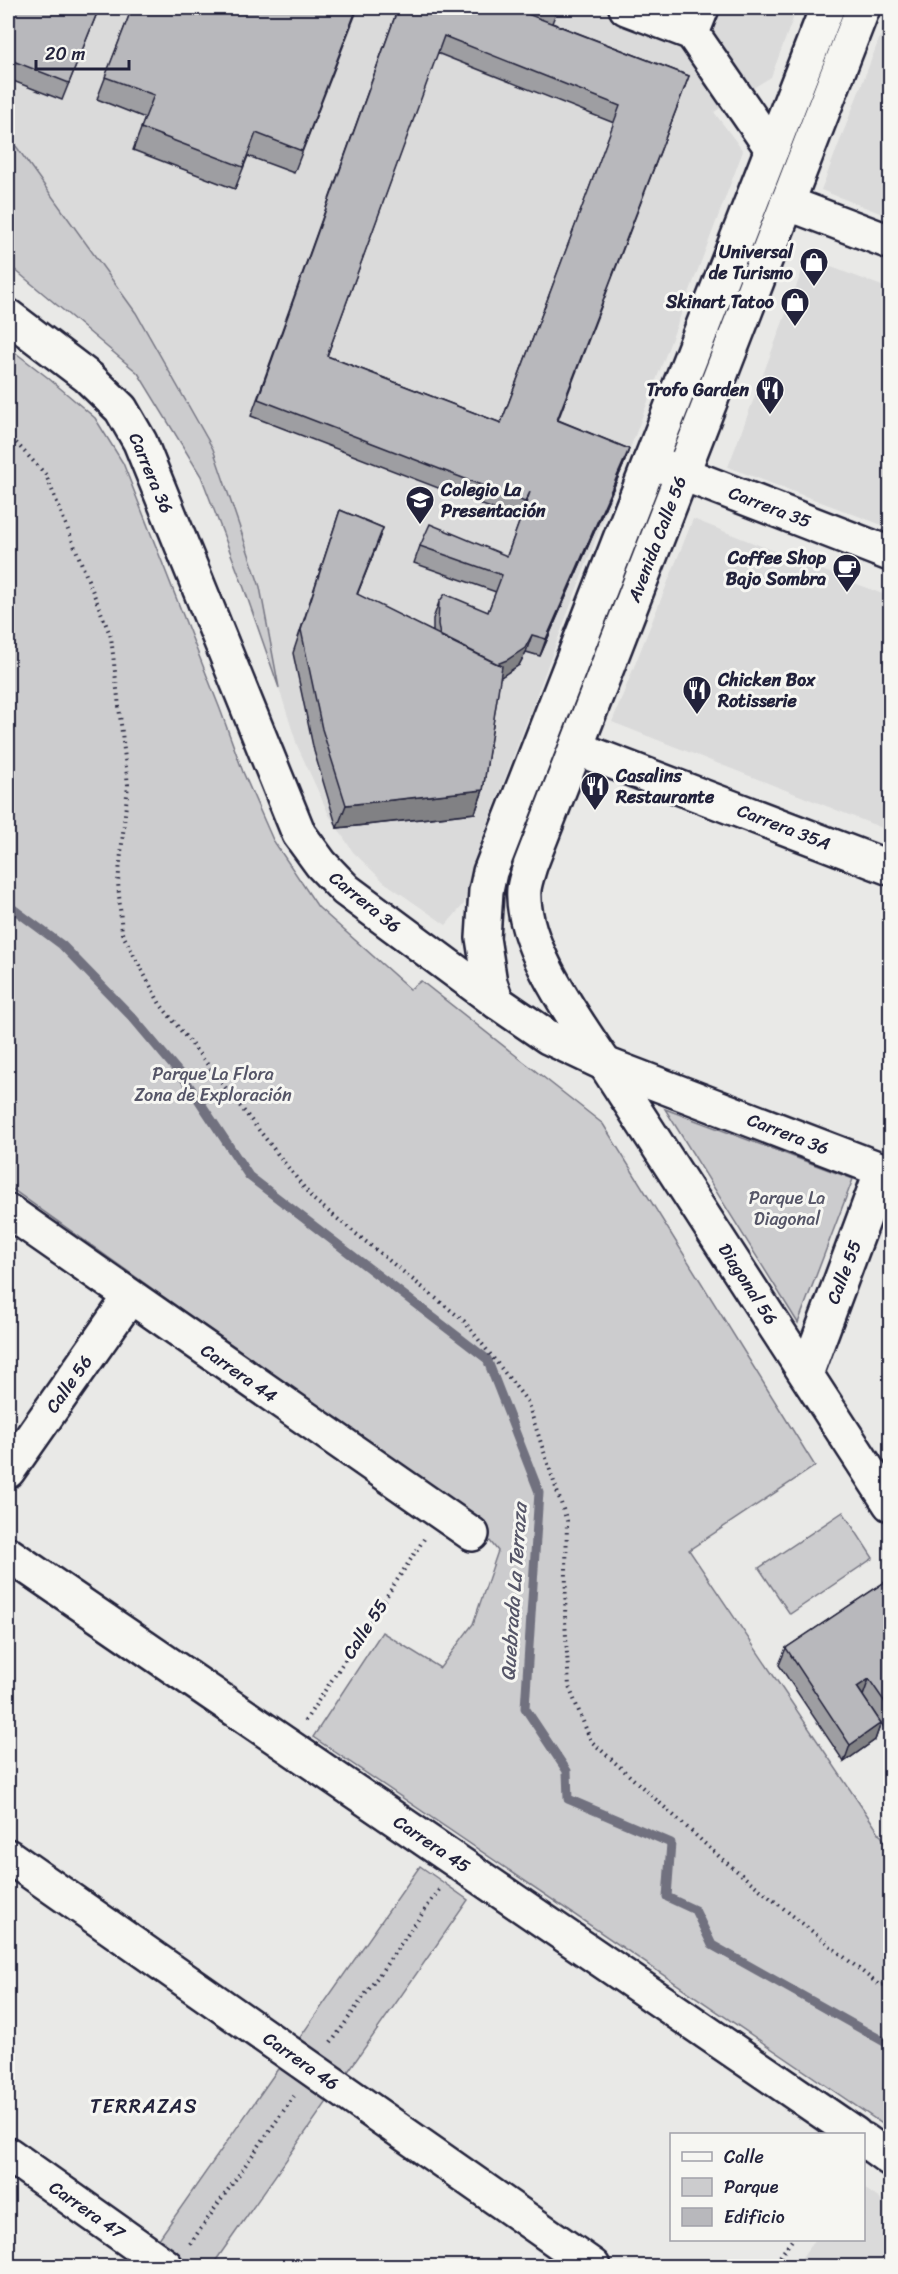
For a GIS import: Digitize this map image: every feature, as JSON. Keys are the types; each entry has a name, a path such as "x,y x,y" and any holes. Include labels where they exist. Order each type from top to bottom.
{"street":[{"path":"626,8 697,20 772,149"},
{"name":"Avenida Calle 56","path":"497,1002 490,983 483,938 486,891 490,872 827,8"},
{"name":"Avenida Calle 56","path":"605,1064 571,1014 549,974 526,916 524,887 530,866 863,8"},
{"path":"787,203 891,242"},
{"name":"Carrera 36","path":"8,316 88,377 121,410 140,442 299,834 321,864 345,890 548,1037 605,1064 886,1171"},
{"name":"Carrera 35","path":"650,461 891,554"},
{"name":"Carrera 35A","path":"576,747 891,868"},
{"name":"Diagonal 56","path":"605,1064 806,1374 885,1491"},
{"name":"Calle 55","path":"806,1374 886,1171"},
{"name":"Carrera 44","path":"8,1211 472,1534"},
{"name":"Calle 56","path":"8,1471 130,1297"},
{"name":"Carrera 45","path":"8,1554 854,2133"},
{"name":"Carrera 46","path":"8,1856 593,2266"},
{"path":"865,2141 891,2159"},
{"name":"Carrera 47","path":"8,2154 165,2266"}],"path":[{"path":"8,434 46,476 111,637 128,785 118,882 122,933 160,1004 313,1199 464,1321 527,1401 567,1521 565,1620 570,1687 591,1741 731,1866 879,1985 891,1984"},
{"name":"Calle 55","path":"289,1745 441,1513"},
{"path":"773,2266 791,2241"}],"shaded area":[{"name":"Colegio La Presentación","path":"8,8 797,8 771,77 714,112 743,151 474,860 464,904 446,925 384,882 353,852 329,815 297,745 279,688 260,587 213,449 136,313 8,134"},
{"path":"890,11 890,217 821,190"},
{"path":"807,258 890,289 890,528 728,467"},
{"path":"693,519 890,597 890,831 612,722"},
{"path":"865,2189 890,2206 890,2266 796,2266 813,2241 865,2241"}],"green space":[{"path":"8,135 136,313 213,449 260,587 279,688 201,476 138,373 8,264"},
{"name":"Parque La Flora Zona de Exploración","path":"8,347 95,418 123,463 243,772 273,840 318,907 410,989 421,981 603,1124 815,1466 689,1550 890,1849 890,2129 313,1737 382,1632 440,1668 473,1624 498,1551 467,1513 8,1186"},
{"name":"Parque La Diagonal","path":"665,1109 853,1179 798,1323"},
{"path":"843,1512 873,1558 790,1614 759,1568"},
{"path":"420,1866 468,1900 212,2266 140,2266"}],"building":[{"path":"8,8 99,8 69,83 8,59"},
{"path":"132,8 357,8 302,151 256,133 243,167 141,128 154,95 105,77"},
{"path":"398,8 512,8 689,76 557,420 629,449 546,639 532,635 525,648 497,664 440,636 439,602 445,594 488,612 502,575 420,546 430,524 507,556 530,492 525,502 258,399","holes":["444,36 620,106 501,423 327,356"]},
{"path":"340,510 383,528 357,594 502,666 483,790 346,805 322,729 301,630"},
{"path":"891,1578 891,1711 869,1679 857,1687 881,1723 850,1745 786,1648"}],"waterway":[{"name":"Quebrada La Terraza","path":"8,905 62,945 133,1018 186,1081 249,1176 487,1359 539,1492 525,1708 567,1771 568,1799 671,1843 667,1897 695,1910 712,1945 890,2045"}],"place":[{"name":"Universal de Turismo","path":"814,288"},
{"name":"Skinart Tatoo","path":"795,328"},
{"name":"Trofo Garden","path":"770,416"},
{"name":"Colegio La Presentación","path":"420,526"},
{"name":"Coffee Shop Bajo Sombra","path":"847,594"},
{"name":"Chicken Box Rotisserie","path":"697,716"},
{"name":"Casalins Restaurante","path":"595,812"}],"district":[{"name":"TERRAZAS","path":"144,2106"}]}
